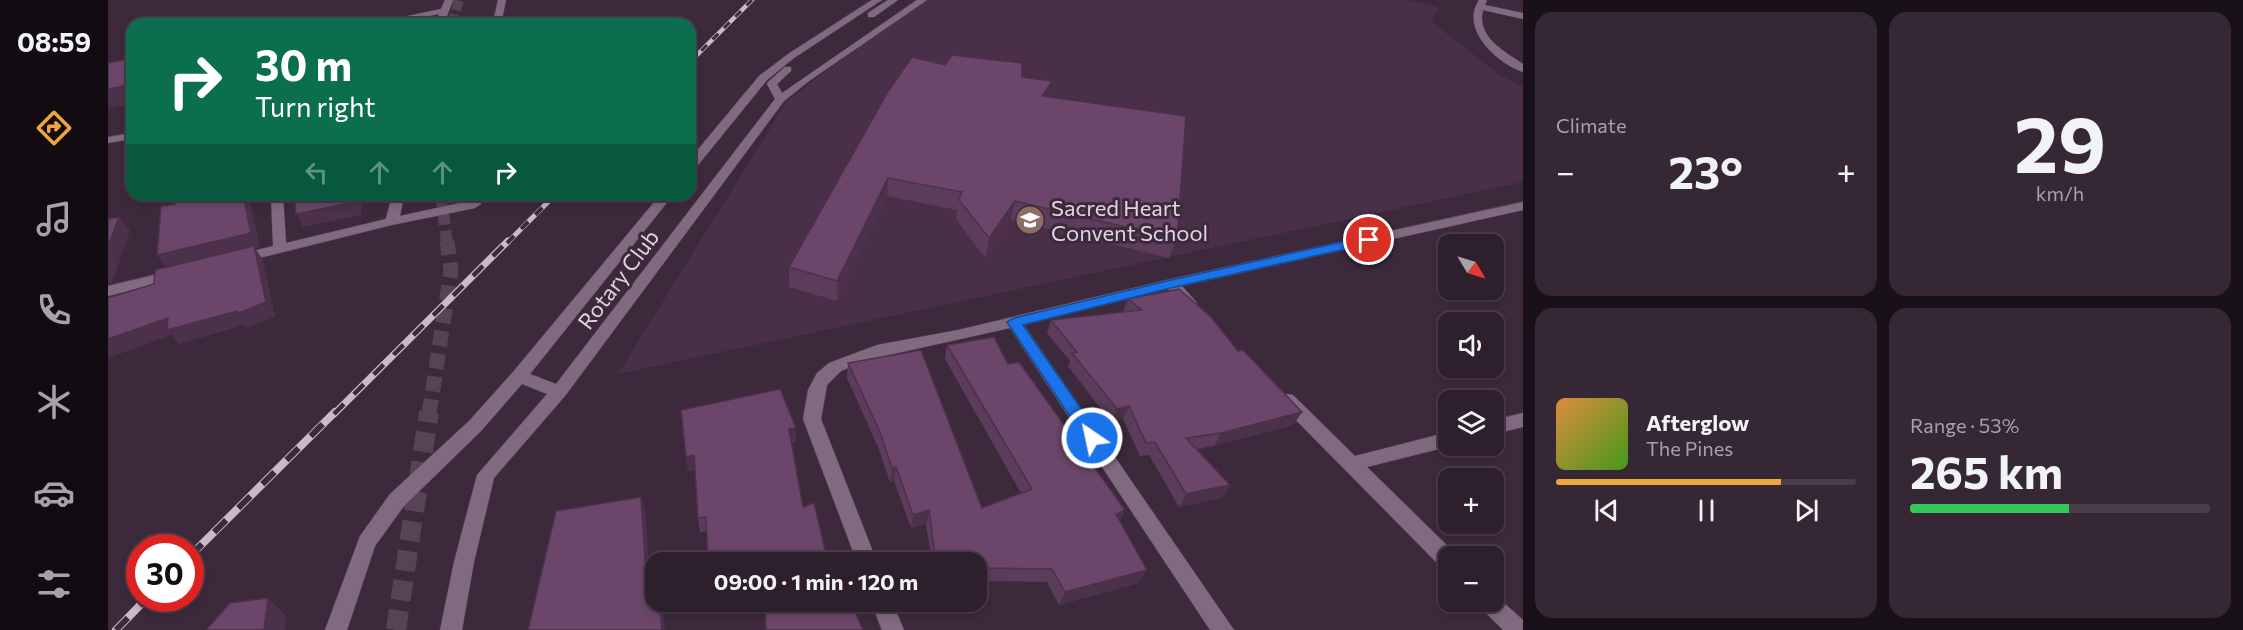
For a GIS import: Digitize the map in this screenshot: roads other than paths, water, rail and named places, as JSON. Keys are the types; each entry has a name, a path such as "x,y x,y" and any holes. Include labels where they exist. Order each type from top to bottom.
{"street":[{"path":"442,18 449,0"},
{"path":"498,18 502,0"},
{"path":"696,160 762,78 791,56 878,0"},
{"path":"780,99 772,84 782,73 894,0"},
{"name":"Rotary Club","path":"451,630 464,562 486,475 558,392 780,99 805,79 923,0"},
{"path":"1523,16 1480,3 1475,17 1478,31 1493,47 1523,69"},
{"path":"406,18 444,11"},
{"path":"108,141 126,137"},
{"path":"278,201 280,249"},
{"path":"392,221 397,201"},
{"path":"223,263 392,221 475,204 475,201"},
{"path":"336,630 367,542 397,500 475,426 519,376 662,201"},
{"path":"863,552 812,418 813,399 819,381 835,367 857,357 1523,206"},
{"path":"108,291 188,272"},
{"path":"1171,284 1204,317"},
{"path":"1014,322 1223,630"},
{"path":"519,376 558,392"},
{"path":"1277,390 1438,550"},
{"path":"1504,425 1523,420"},
{"path":"1351,464 1438,442"},
{"path":"886,612 893,630"},
{"path":"1499,612 1518,630"}],"tunnel":[{"path":"454,18 459,0"},
{"path":"442,201 447,243"},
{"path":"429,414 451,271 447,241"},
{"path":"396,630 429,412"}],"railway":[{"path":"696,56 752,0"},
{"path":"507,243 549,201"},
{"path":"334,414 508,241"},
{"path":"204,542 335,412"},
{"path":"116,630 133,612"}],"place":[{"name":"Sacred Heart Convent School","path":"1030,220"}]}
